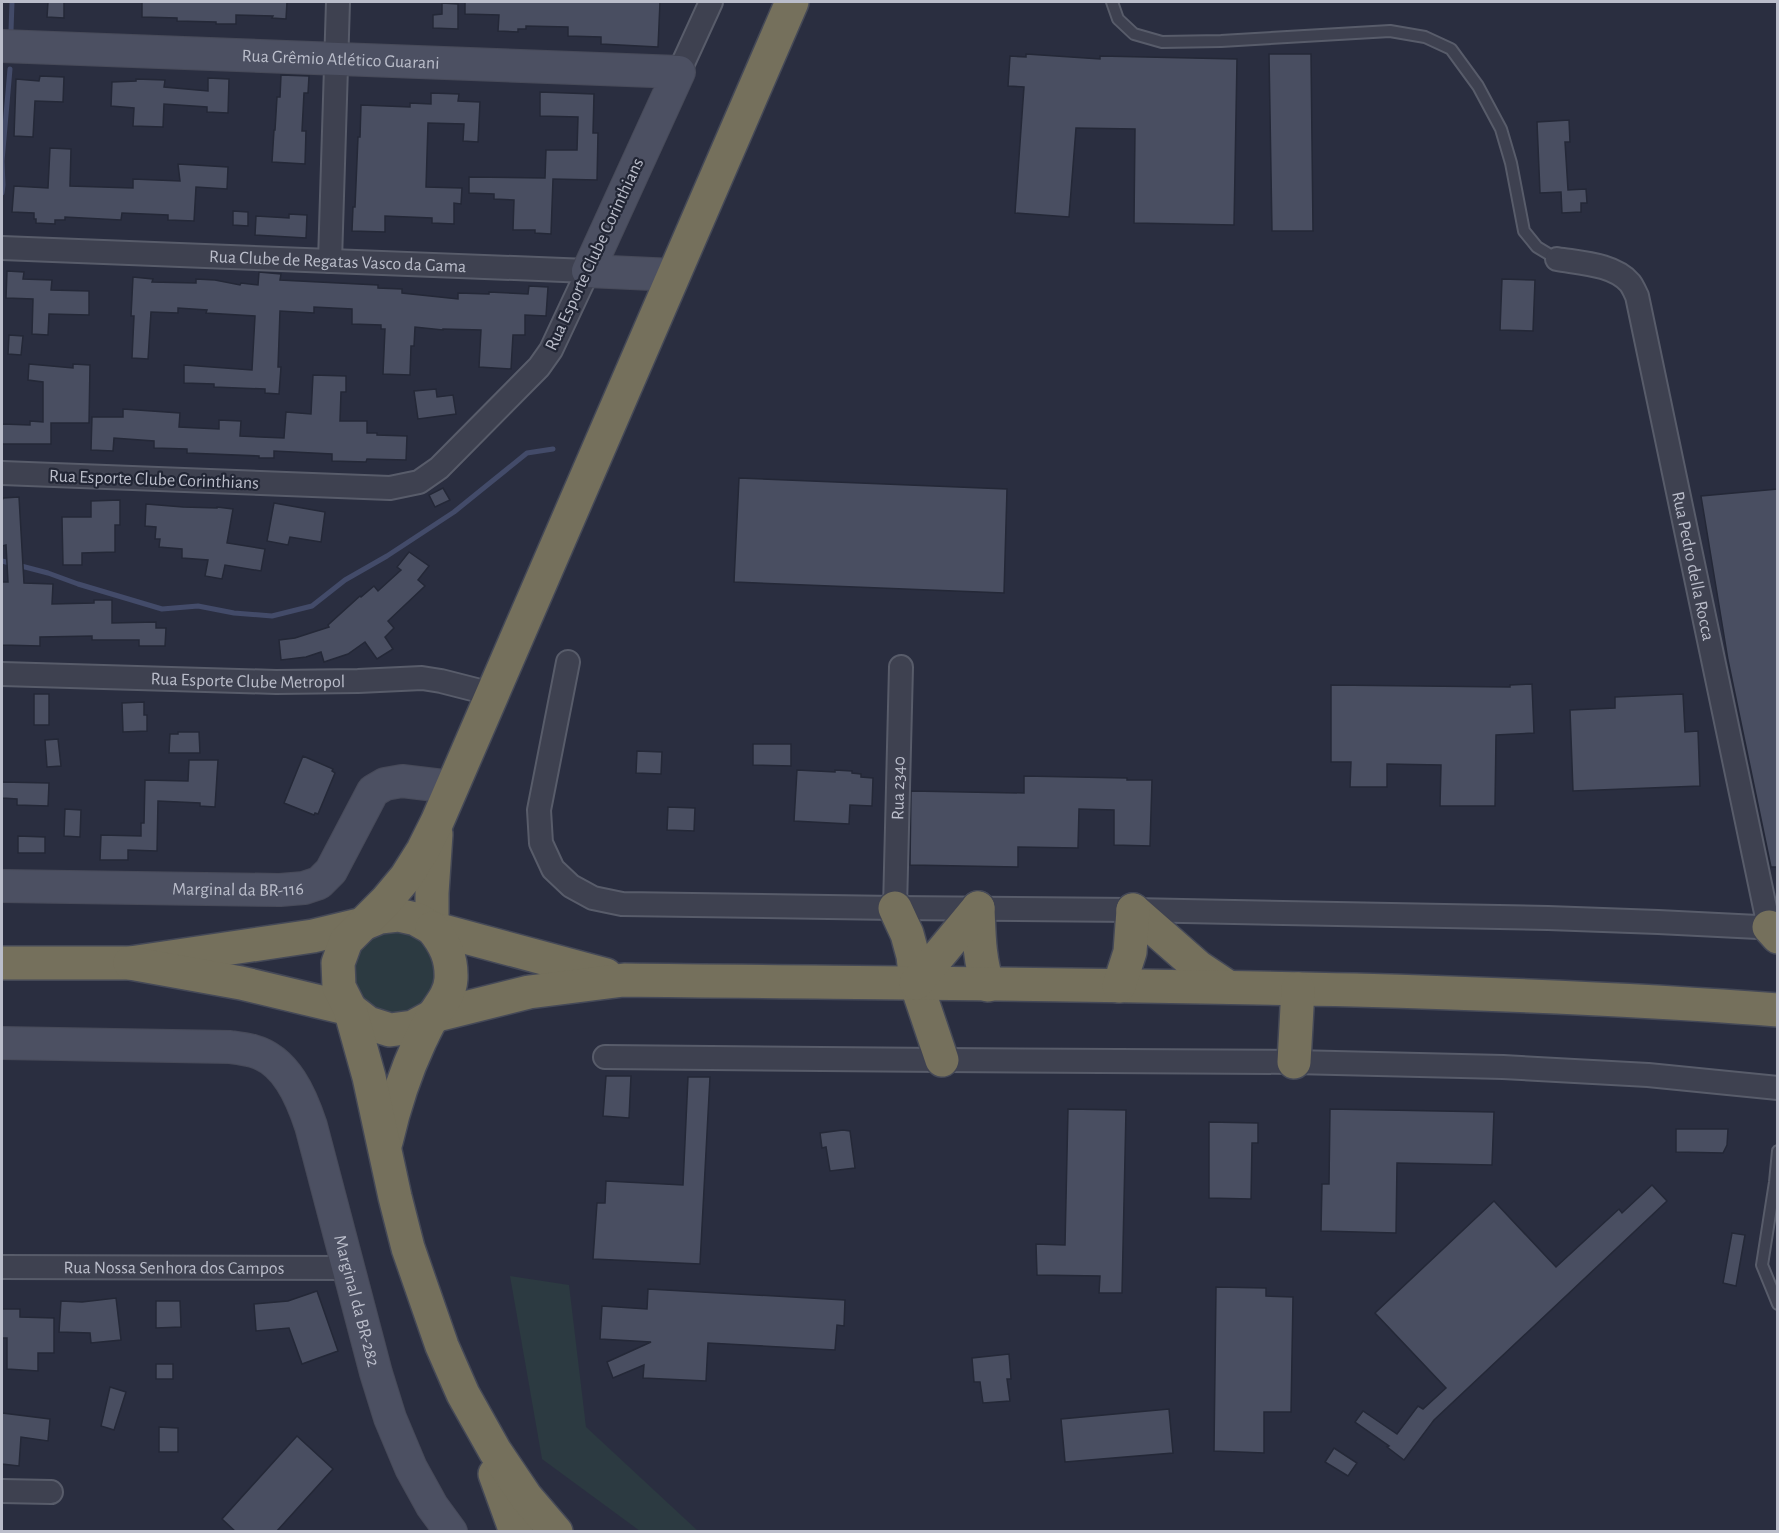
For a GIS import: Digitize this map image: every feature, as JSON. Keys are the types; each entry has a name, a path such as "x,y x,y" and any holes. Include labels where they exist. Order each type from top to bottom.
{"highway":[{"path":"516,1532 514,1522 442,1346 411,1258 369,1077 350,1009 339,987 338,963 346,941 386,901 405,877 423,850 437,822 792,2"},
{"path":"384,1147 399,1093 420,1040 445,1000 451,981 451,962 448,953 432,928 432,869 437,822"},
{"path":"895,908 907,934 913,956 916,983 942,1060"},
{"path":"916,983 978,908"},
{"path":"978,908 980,948 988,985"},
{"path":"1119,986 1131,952 1133,910"},
{"path":"1133,910 1198,967 1228,987"},
{"path":"2,963 130,963 313,936 363,924 380,916 398,915 416,919 432,928 624,980"},
{"path":"130,963 252,986 350,1009 368,1023 390,1030 413,1027 433,1016 529,992 624,980 1228,987 1556,996 1778,1010"},
{"path":"1294,1062 1298,989"},
{"path":"463,1394 513,1479 556,1532"}],"street":[{"path":"330,261 338,2"},
{"name":"Rua Esporte Clube Corinthians","path":"2,473 390,488 419,482 439,468 539,368 551,350 711,2"},
{"name":"Rua Grêmio Atlético Guarani","path":"2,46 679,72"},
{"name":"Rua Clube de Regatas Vasco da Gama","path":"2,248 674,275"},
{"name":"Rua Pedro della Rocca","path":"1557,259 1609,269 1630,284 1637,296 1775,931"},
{"path":"568,662 539,810 542,843 553,869 571,886 593,898 622,904 1559,918 1775,931"},
{"name":"Rua 2340","path":"895,908 902,667"},
{"name":"Rua Esporte Clube Metropol","path":"2,674 276,682 422,678 492,694"},
{"name":"Marginal da BR-116","path":"2,886 280,890 303,888 319,883 331,871 373,791 385,784 402,781 452,787"},
{"name":"Marginal da BR-282","path":"2,1043 230,1047 255,1052 277,1064 293,1084 308,1115 347,1268 390,1418 411,1468 432,1506 451,1532"},
{"path":"605,1057 1294,1062 1514,1068 1648,1076 1778,1088"},
{"name":"Rua Nossa Senhora dos Campos","path":"2,1266 347,1268"},
{"path":"2,1491 51,1492"}],"lane":[{"path":"1112,2 1118,19 1134,34 1162,42 1221,41 1390,31 1425,36 1451,49 1478,86 1501,129 1512,163 1524,231 1537,247 1557,259"},
{"path":"1778,1151 1762,1265 1778,1304"}],"shaded area":[{"path":"409,931 434,950 437,992 404,1017 364,1005 352,976 355,955 378,932"},
{"path":"510,1276 569,1285 586,1427 698,1531 640,1531 542,1459"}],"building":[{"path":"48,2 64,2 64,18 47,17"},
{"path":"142,2 287,2 286,19 272,18 273,16 236,15 236,24 216,24 216,22 177,21 177,18 142,17"},
{"path":"465,2 660,2 658,47 601,44 601,37 568,36 568,27 526,26 526,29 518,29 518,32 498,31 499,15 465,14"},
{"path":"442,3 458,4 458,29 433,28 433,15 442,14"},
{"path":"1026,54 1100,59 1100,56 1237,59 1234,225 1134,223 1135,129 1076,128 1069,217 1015,213 1024,87 1008,86 1010,56 1026,57"},
{"path":"1269,54 1311,54 1313,231 1272,231"},
{"path":"281,75 309,76 308,93 304,93 302,131 306,131 305,164 272,162"},
{"path":"40,76 64,77 63,102 35,101 33,137 14,136 16,79 39,81"},
{"path":"208,78 229,79 228,113 207,112 207,107 164,104 163,127 133,126 134,108 111,106 112,82 136,81 136,79 165,80 164,87 208,91"},
{"path":"540,92 594,94 593,133 598,133 597,180 553,179 551,234 535,233 535,230 513,230 514,200 494,199 494,194 469,193 469,177 545,178 546,150 577,150 578,117 540,116"},
{"path":"431,93 459,94 458,101 480,102 478,142 463,141 464,124 428,123 426,187 462,188 461,204 454,203 454,224 432,223 432,218 385,216 385,232 352,231 361,105 410,107 410,103 431,104"},
{"path":"1569,120 1570,142 1565,142 1568,190 1586,189 1587,203 1581,203 1581,212 1562,213 1561,192 1540,193 1537,122"},
{"path":"50,148 71,149 70,186 133,188 133,179 180,181 178,164 228,167 227,189 196,187 194,221 168,220 168,215 122,213 121,220 65,217 65,220 55,220 55,224 36,223 34,213 12,212 14,186 48,188"},
{"path":"233,211 248,212 248,226 233,225"},
{"path":"289,214 307,215 306,238 255,235 256,216 289,218"},
{"path":"7,271 24,272 23,279 52,280 51,290 89,291 89,315 49,314 48,335 32,334 33,299 6,298"},
{"path":"259,272 281,274 280,280 378,285 378,288 402,289 402,293 458,299 458,293 528,294 529,286 548,287 546,316 525,315 525,335 513,335 511,369 479,367 481,330 415,327 414,346 411,346 410,375 383,374 385,329 381,329 381,325 352,324 352,309 314,307 314,313 280,311 279,394 265,393 265,389 184,383 184,365 252,370 255,316 206,313 207,310 178,308 178,313 151,312 148,359 132,358 133,277 153,279 152,282 196,283 196,279 258,285"},
{"path":"1502,279 1535,280 1533,331 1500,330"},
{"path":"9,335 23,336 21,355 8,354"},
{"path":"29,364 73,368 73,364 90,365 89,423 51,423 51,444 2,444 2,424 30,425 30,421 43,422 43,382 28,380"},
{"path":"313,375 346,376 346,392 341,392 340,421 367,421 367,433 407,436 406,460 332,461 332,454 274,451 274,458 187,453 187,449 154,448 154,441 114,438 113,451 91,450 92,417 123,417 123,409 180,413 179,427 219,429 219,420 241,421 240,436 284,438 286,412 311,414"},
{"path":"436,389 437,397 453,395 456,414 418,419 414,391"},
{"path":"739,478 1007,489 1004,593 734,582"},
{"path":"443,488 450,500 435,507 429,495"},
{"path":"1778,489 1778,867 1771,867 1728,660 1701,496"},
{"path":"19,497 24,583 53,584 52,604 112,600 112,623 156,622 156,628 166,628 165,646 139,646 139,640 92,640 92,636 40,637 40,646 2,645 2,582 8,582 6,545 2,546 2,501 3,498"},
{"path":"120,500 120,525 115,525 115,552 82,553 82,565 63,565 62,517 91,517 91,501"},
{"path":"274,503 325,512 321,542 290,537 288,545 267,541"},
{"path":"146,504 233,509 227,543 265,549 261,571 225,565 222,579 205,576 208,560 182,558 182,549 159,547 160,539 155,539 156,527 145,526"},
{"path":"409,552 429,566 418,580 425,586 388,621 394,628 385,637 393,649 377,659 365,642 348,654 324,662 321,652 306,657 281,660 279,640 295,638 329,627 328,625 360,596 374,586 378,591 401,570 397,567"},
{"path":"1532,684 1534,733 1496,735 1495,806 1440,806 1441,765 1387,764 1387,787 1350,787 1351,762 1331,762 1331,685 1510,687 1510,685"},
{"path":"34,694 49,694 49,725 34,725"},
{"path":"1683,694 1685,732 1698,731 1700,786 1573,791 1570,710 1615,708 1615,697"},
{"path":"144,702 147,731 123,732 122,703"},
{"path":"178,732 199,732 200,753 169,753 170,734 178,734"},
{"path":"58,739 61,766 47,767 45,740"},
{"path":"753,744 791,744 791,766 753,765"},
{"path":"637,751 662,752 661,774 636,773"},
{"path":"303,756 333,769 335,773 318,814 314,815 284,803"},
{"path":"189,760 218,760 215,807 200,806 200,803 158,801 157,851 128,850 128,860 100,860 101,835 141,836 141,823 144,823 145,780 188,781"},
{"path":"797,770 852,771 852,773 861,774 861,777 873,778 872,806 850,805 849,824 794,821"},
{"path":"1024,776 1152,780 1150,846 1114,845 1114,810 1079,809 1078,848 1018,847 1018,867 910,865 911,791 1024,793"},
{"path":"2,782 49,783 48,806 17,805 17,799 2,798"},
{"path":"668,807 695,808 694,831 667,830"},
{"path":"65,809 81,810 80,837 64,836"},
{"path":"18,836 45,837 45,853 18,853"},
{"path":"606,1076 631,1076 629,1118 603,1116"},
{"path":"688,1077 710,1077 700,1264 593,1259 597,1203 605,1203 606,1181 683,1185"},
{"path":"1068,1109 1126,1110 1122,1293 1099,1293 1100,1276 1037,1275 1036,1244 1065,1245"},
{"path":"1330,1109 1494,1112 1492,1165 1397,1163 1396,1233 1321,1231 1322,1184 1329,1184"},
{"path":"1209,1122 1258,1123 1258,1143 1252,1143 1251,1199 1209,1198"},
{"path":"1676,1129 1728,1129 1727,1145 1723,1153 1676,1152"},
{"path":"850,1131 855,1168 830,1171 826,1147 822,1148 820,1133"},
{"path":"1652,1185 1667,1201 1434,1420 1404,1460 1387,1447 1389,1446 1355,1422 1363,1411 1397,1434 1418,1406 1423,1409 1446,1388 1375,1313 1494,1201 1556,1267 1619,1209 1622,1213"},
{"path":"1732,1233 1745,1235 1736,1286 1723,1283"},
{"path":"1216,1287 1266,1288 1266,1296 1293,1297 1291,1412 1264,1412 1264,1453 1214,1451"},
{"path":"648,1289 845,1300 844,1326 837,1325 835,1350 708,1343 706,1381 643,1378 644,1365 613,1378 607,1362 651,1342 600,1339 602,1306 647,1309"},
{"path":"317,1291 338,1351 302,1364 289,1328 256,1331 254,1304 288,1301"},
{"path":"116,1298 121,1340 91,1343 90,1333 59,1332 61,1301 82,1302"},
{"path":"156,1301 180,1301 181,1327 156,1328"},
{"path":"2,1309 20,1309 20,1317 54,1318 54,1353 38,1353 38,1371 7,1369 7,1338 2,1338"},
{"path":"1009,1354 1011,1379 1007,1379 1010,1401 983,1403 980,1382 974,1382 972,1358"},
{"path":"156,1364 173,1364 173,1379 156,1379"},
{"path":"110,1387 126,1392 114,1430 101,1426"},
{"path":"1169,1409 1173,1453 1065,1462 1061,1419"},
{"path":"2,1413 50,1419 48,1441 21,1437 19,1466 2,1464"},
{"path":"159,1427 178,1428 178,1452 159,1452"},
{"path":"297,1436 333,1469 276,1532 236,1532 222,1519"},
{"path":"1334,1448 1357,1463 1348,1476 1325,1462"}],"waterway":[{"path":"11,31 12,2"},
{"path":"2,193 2,161 10,69"},
{"path":"2,561 162,609 198,606 234,613 272,616 312,606 345,580 387,556 454,512 527,453 553,449"}]}
